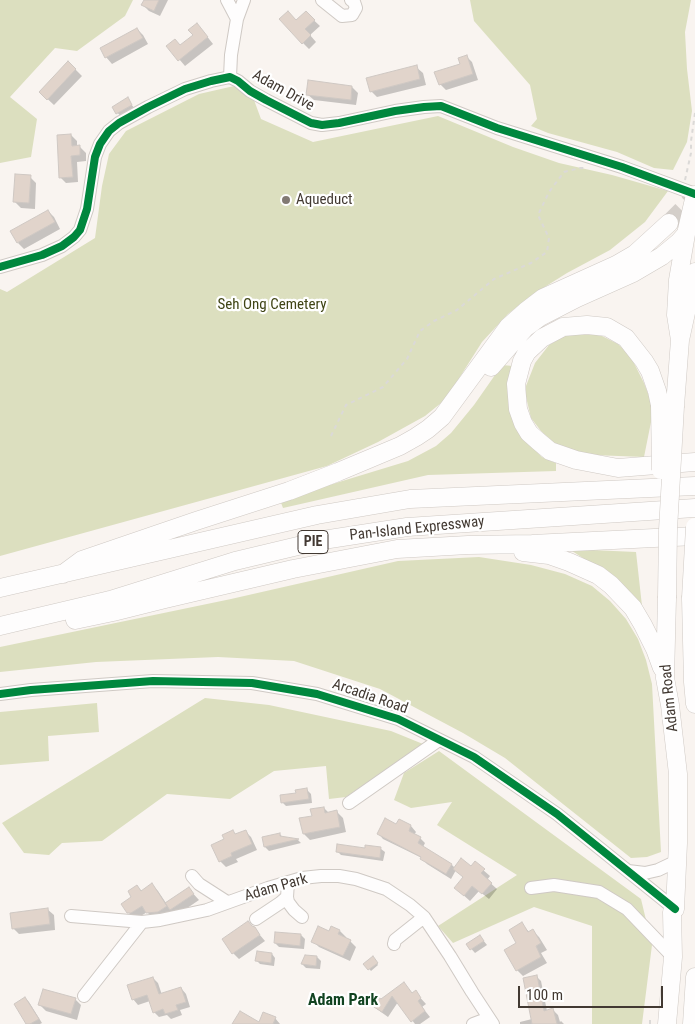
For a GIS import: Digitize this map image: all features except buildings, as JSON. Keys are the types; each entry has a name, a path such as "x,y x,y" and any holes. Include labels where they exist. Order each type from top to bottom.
{"highway":[{"path":"680,340 676,315 677,295 686,234 695,194"},
{"path":"63,574 82,560 261,500 338,472 408,442 442,417 508,327 526,310 543,298 616,265 634,254 669,224"},
{"path":"442,417 449,415 467,398 525,328 559,307 634,273 662,256 686,234"},
{"path":"667,405 695,272"},
{"path":"667,405 657,391 650,371 644,361 626,338 607,327 563,327 551,332 527,352 518,372 516,398 523,423 530,433 550,450 576,460 618,468 695,462"},
{"name":"Adam Road","path":"667,405 661,472 668,530 665,678 678,774 675,909 672,912 673,957 667,1024"},
{"name":"Pan-Island Expressway","path":"0,588 317,515 410,499 695,486"},
{"name":"Pan-Island Expressway","path":"3,626 110,600 235,561 323,540 407,527 695,508"},
{"name":"Adam Road","path":"695,524 691,598 695,704"},
{"path":"3,626 62,623 293,569 397,549 468,544 532,544 695,536"},
{"path":"468,544 549,556 569,562 598,575 611,585 633,608 655,649 665,678"},
{"path":"692,1024 695,977"}],"street":[{"path":"227,0 237,19"},
{"name":"Adam Drive","path":"230,77 231,55 237,19 244,0"},
{"path":"324,0 342,16 352,15 356,8 351,0"},
{"name":"Adam Drive","path":"0,267 42,255 62,246 80,230 87,209 95,157 100,144 119,123 176,93 211,81 230,77 250,91 310,123 322,125 339,123 395,111 441,106 497,128 614,165 695,194"},
{"name":"Arcadia Road","path":"0,694 31,690 153,682 252,683 317,694 398,719 474,757 557,814 675,909"},
{"path":"349,803 440,740"},
{"path":"628,871 645,873 658,870 677,861"},
{"path":"192,876 199,884 227,902"},
{"name":"Adam Park","path":"71,916 142,922 181,917 302,878 339,876 356,879 386,889 410,904 424,917 491,1021"},
{"path":"288,882 288,902 302,917"},
{"path":"531,888 554,885 599,892 627,909 673,957"},
{"path":"256,919 287,897"},
{"path":"394,944 395,940 424,917"},
{"path":"84,996 142,922"},
{"path":"473,1024 491,1021"}],"path":[{"path":"672,185 675,180 685,183 691,153 695,113"},
{"path":"331,436 346,406 383,387 407,359 420,331 434,321 457,310 494,279 531,263 547,252 549,238 538,214 549,192 564,172 580,168 593,168"},
{"path":"650,1016 650,1024"}],"green space":[{"path":"0,0 133,0 125,16 77,51 55,48 10,97 37,119 31,157 0,163"},
{"path":"470,0 691,0 685,32 692,111 687,142 673,170 654,168 617,152 548,133 531,126 537,119 530,85 474,21"},
{"name":"Seh Ong Cemetery","path":"234,86 254,100 261,119 313,142 438,116 513,147 559,163 612,175 668,191 645,222 610,250 567,273 532,295 508,314 482,342 446,399 425,416 378,442 327,466 0,556 0,289 7,292 95,238 102,186 109,154 126,131 199,94"},
{"path":"570,332 602,336 618,344 630,355 651,401 651,422 644,457 593,455 574,452 555,444 531,418 526,397 526,386 535,363 549,345"},
{"path":"502,365 513,366 523,438 542,457 556,463 556,471 428,475 283,508 280,500 408,461 436,446 451,433 474,405"},
{"path":"569,549 636,552 642,606 606,573"},
{"path":"479,557 531,565 565,574 592,586 610,601 626,619 638,639 652,684 661,852 647,857 631,858 505,758 463,733 380,689 294,661 218,657 96,662 0,672 0,647 231,599 398,561"},
{"path":"205,698 269,705 391,731 423,744 346,797 329,799 326,766 274,771 230,799 167,794 102,841 62,843 49,855 24,853 2,823"},
{"path":"97,703 99,732 48,736 49,761 0,765 0,712"},
{"path":"439,751 641,899 652,945 642,1024 592,1024 592,926 534,907 453,943 438,926 517,875 437,825 452,802 411,808 394,800 404,773"}],"tunnel":[{"path":"669,223 691,201 695,194"}],"cycle path":[{"path":"0,267 42,255 62,246 80,230 87,209 95,157 100,144 109,131 119,123 185,89 230,77 250,91 311,123 322,125 339,123 395,111 441,106 497,128 622,167 695,194"},
{"path":"0,694 153,681 252,683 317,694 398,719 474,757 557,814 675,909"}],"place":[{"name":"Aqueduct","path":"286,200"}],"district":[{"name":"Adam Park","path":"343,1001"}]}
